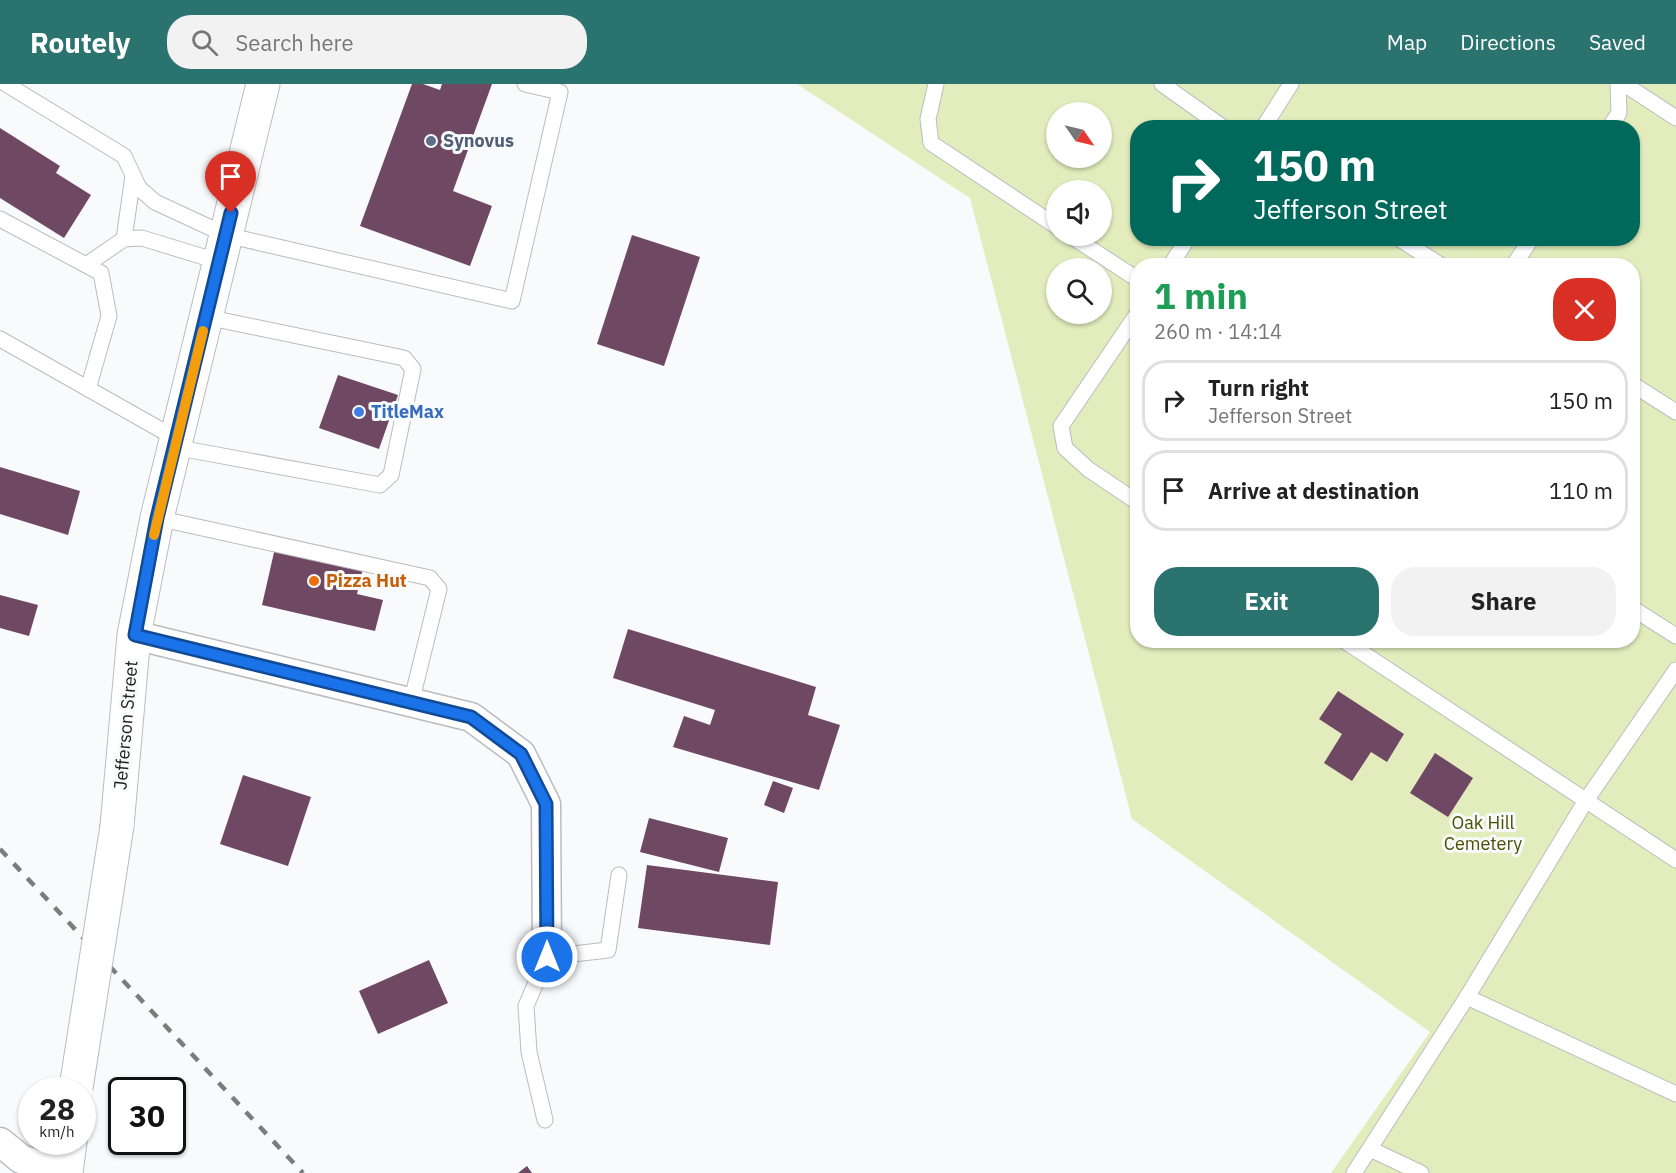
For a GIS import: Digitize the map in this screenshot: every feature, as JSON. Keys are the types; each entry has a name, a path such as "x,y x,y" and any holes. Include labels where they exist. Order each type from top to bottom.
{"main road":[{"name":"Jefferson Street","path":"78,1077 117,826 135,635 157,518 262,84"},
{"path":"67,1173 69,1155"}],"street":[{"path":"135,635 471,717 521,754 546,804 547,957"},
{"path":"0,1142 21,1159 67,1173"}],"lane":[{"path":"6,84 124,156 139,188 155,202 223,248"},
{"path":"86,265 124,239 142,238 223,248 512,301 560,92 525,84"},
{"path":"936,84 928,119 931,143 1046,219"},
{"path":"1162,84 1213,120"},
{"path":"1268,120 1292,84"},
{"path":"1614,120 1619,113 1618,84"},
{"path":"1624,84 1676,118"},
{"path":"124,239 133,176"},
{"path":"0,219 101,273 109,316 88,389"},
{"path":"1086,246 1130,274"},
{"path":"1411,246 1429,258"},
{"path":"0,339 176,443 380,485 391,475 413,369 404,358 206,317"},
{"path":"1130,324 1062,426 1065,448 1088,469 1130,497"},
{"path":"1640,389 1676,412"},
{"path":"157,518 430,578 439,588 411,703"},
{"path":"1640,613 1676,636"},
{"path":"1354,648 1676,860"},
{"path":"1354,1173 1467,997 1585,802 1676,670"},
{"path":"545,1120 529,1052 526,1006 547,957 608,950 620,875"},
{"path":"1467,997 1676,1094"},
{"path":"1370,1149 1421,1173"}],"green space":[{"name":"Oak Hill Cemetery","path":"797,84 1676,84 1676,1173 1331,1173 1430,1032 1132,819 970,198"}],"building":[{"name":"Synovus","path":"412,84 423,84 440,90 442,84 492,84 453,191 492,206 470,266 360,226"},
{"path":"0,128 60,166 56,173 91,195 64,238 0,198"},
{"path":"632,235 700,257 664,366 597,344"},
{"name":"TitleMax","path":"338,375 398,395 379,449 319,428"},
{"path":"0,467 80,491 68,535 0,514"},
{"name":"Pizza Hut","path":"275,548 363,568 357,594 383,600 375,631 262,605"},
{"path":"0,595 38,605 29,636 0,628"},
{"path":"628,629 816,687 808,715 840,725 819,790 673,747 684,716 710,725 715,710 613,678"},
{"path":"1338,691 1404,734 1387,762 1371,752 1352,781 1324,763 1342,734 1319,719"},
{"path":"1435,753 1473,778 1448,817 1410,793"},
{"path":"243,775 311,797 288,866 220,844"},
{"path":"773,781 793,788 784,813 764,805"},
{"path":"649,818 728,838 719,872 640,852"},
{"path":"647,865 778,882 770,945 638,928"},
{"path":"429,960 448,1003 378,1034 359,991"},
{"path":"527,1166 532,1173 518,1173"}],"railway":[{"path":"0,849 303,1173"}],"slow traffic":[{"path":"154,535 203,331"}],"place":[{"name":"Synovus","path":"431,141"},
{"name":"TitleMax","path":"359,412"},
{"name":"Pizza Hut","path":"314,581"}],"route":[{"path":"231,213 157,518 135,635 286,674 471,717 521,754 546,804 547,957"}]}
